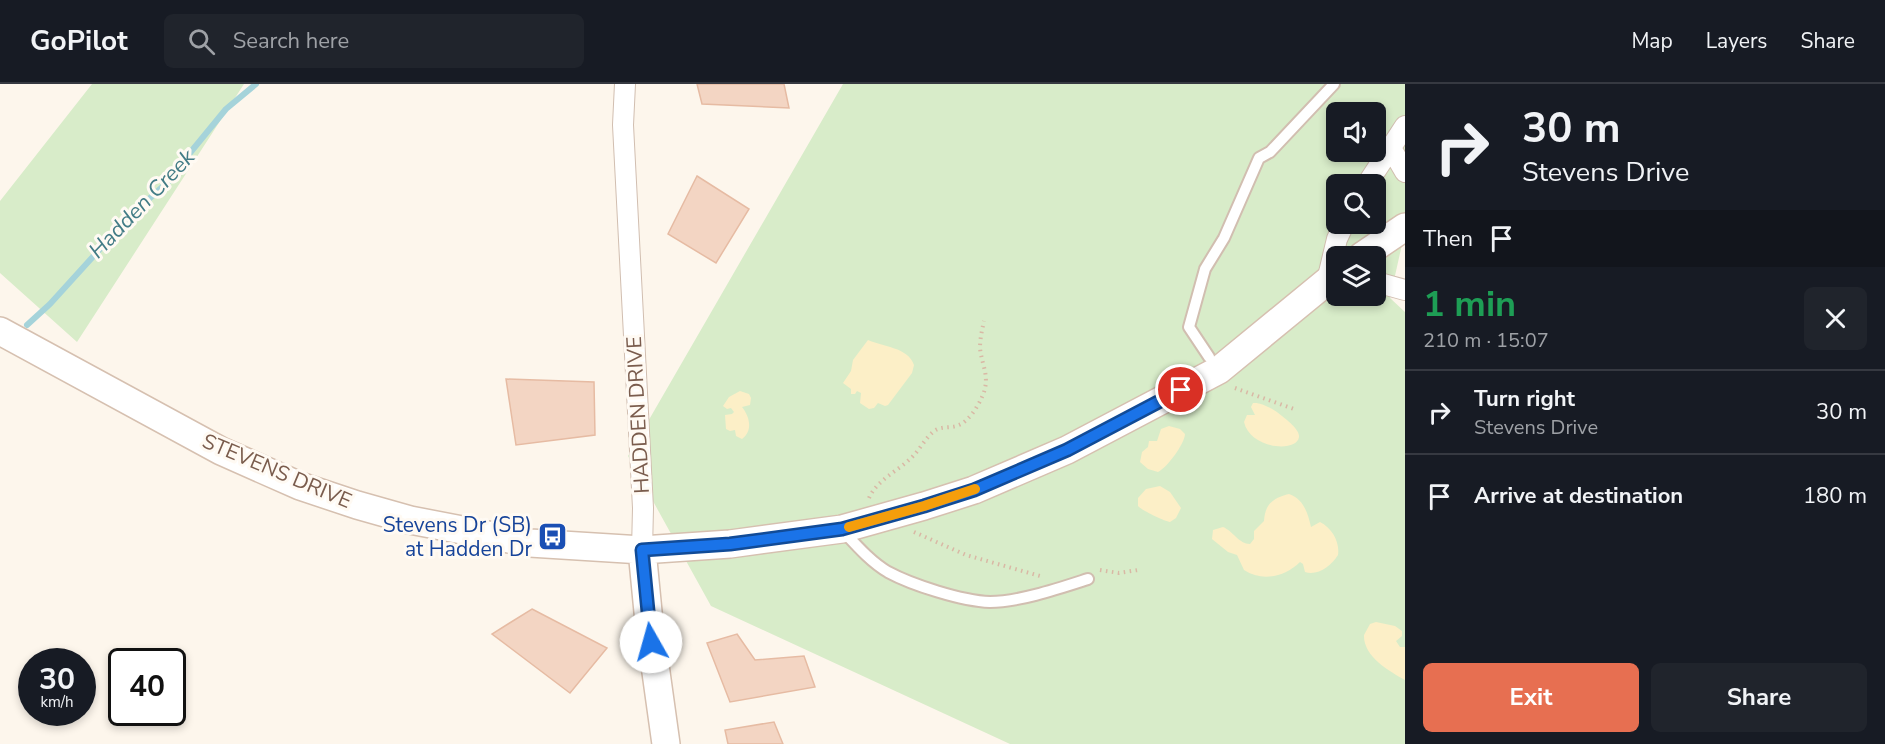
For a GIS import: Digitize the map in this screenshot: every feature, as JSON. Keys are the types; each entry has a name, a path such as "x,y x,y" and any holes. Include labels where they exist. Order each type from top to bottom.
{"street":[{"name":"HADDEN DRIVE","path":"625,84 623,125 643,508 642,550 649,622 666,744"},
{"path":"1374,174 1405,126"},
{"path":"1391,148 1405,172"},
{"path":"1377,246 1405,227"},
{"name":"STEVENS DRIVE","path":"0,331 221,451 300,486 338,499 410,520 530,543 642,550 730,544 842,529 974,490 1067,450 1219,370 1326,285"},
{"path":"1386,285 1405,290"}],"lane":[{"path":"1209,357 1189,327 1205,269 1224,238 1259,158 1270,152 1285,133 1334,84"},
{"path":"842,529 860,549 888,572 927,587 966,598 990,602 1014,599 1089,574"}],"path":[{"path":"873,507 869,498 873,489 914,455 934,431 943,426 958,426 967,419 982,397 987,383 987,371 980,345 984,321"},
{"path":"1231,386 1294,410"},
{"path":"906,534 914,532 966,555 1050,579"},
{"path":"1089,574 1138,570"}],"green space":[{"path":"92,84 244,84 77,342 0,273 0,201"},
{"path":"843,84 1405,84 1405,231 1390,298 1405,312 1405,744 1010,744 711,606 628,456"}],"sand":[{"path":"868,340 901,351 911,359 914,365 912,373 888,405 878,403 874,408 869,409 860,403 861,393 857,391 851,394 851,389 843,383 851,371 853,360"},
{"path":"740,391 749,394 751,398 750,405 742,407 747,415 749,428 742,439 736,436 735,430 726,429 725,415 734,412 731,408 727,409 723,406 729,397"},
{"path":"1253,403 1268,407 1290,423 1299,434 1296,442 1290,445 1273,446 1255,438 1248,431 1244,422 1247,415 1255,415 1251,407"},
{"path":"1169,426 1180,429 1185,434 1182,443 1162,470 1158,472 1148,469 1140,462 1142,452 1148,447 1149,441 1157,441 1161,429"},
{"path":"1160,486 1170,492 1181,508 1176,518 1170,522 1138,506 1138,498 1146,489"},
{"path":"1289,494 1302,503 1311,527 1320,522 1334,536 1338,545 1338,555 1324,569 1315,573 1305,572 1300,562 1280,574 1258,576 1244,570 1237,555 1228,552 1212,539 1213,530 1223,527 1243,542 1250,544 1254,539 1254,531 1264,521 1268,506 1274,500"},
{"path":"1376,622 1395,626 1402,631 1402,636 1396,641 1400,647 1405,647 1405,680 1378,662 1368,650 1364,635 1370,624"}],"building":[{"path":"697,84 784,84 789,108 702,104"},
{"path":"697,176 749,209 716,263 668,234"},
{"path":"506,379 594,382 595,435 516,445"},
{"path":"532,609 607,648 570,693 492,634"},
{"path":"737,634 755,660 804,656 815,687 730,702 707,643"},
{"path":"774,722 783,744 728,744 725,730"}],"waterway":[{"name":"Hadden Creek","path":"27,325 50,304 129,217 170,180 226,109 256,84"}],"slow traffic":[{"path":"849,527 975,489"}],"place":[{"name":"Stevens Dr (SB) at Hadden Dr","path":"553,537"}],"route":[{"path":"651,642 642,550 730,544 842,529 924,506 974,490 1067,450 1181,390"}]}
